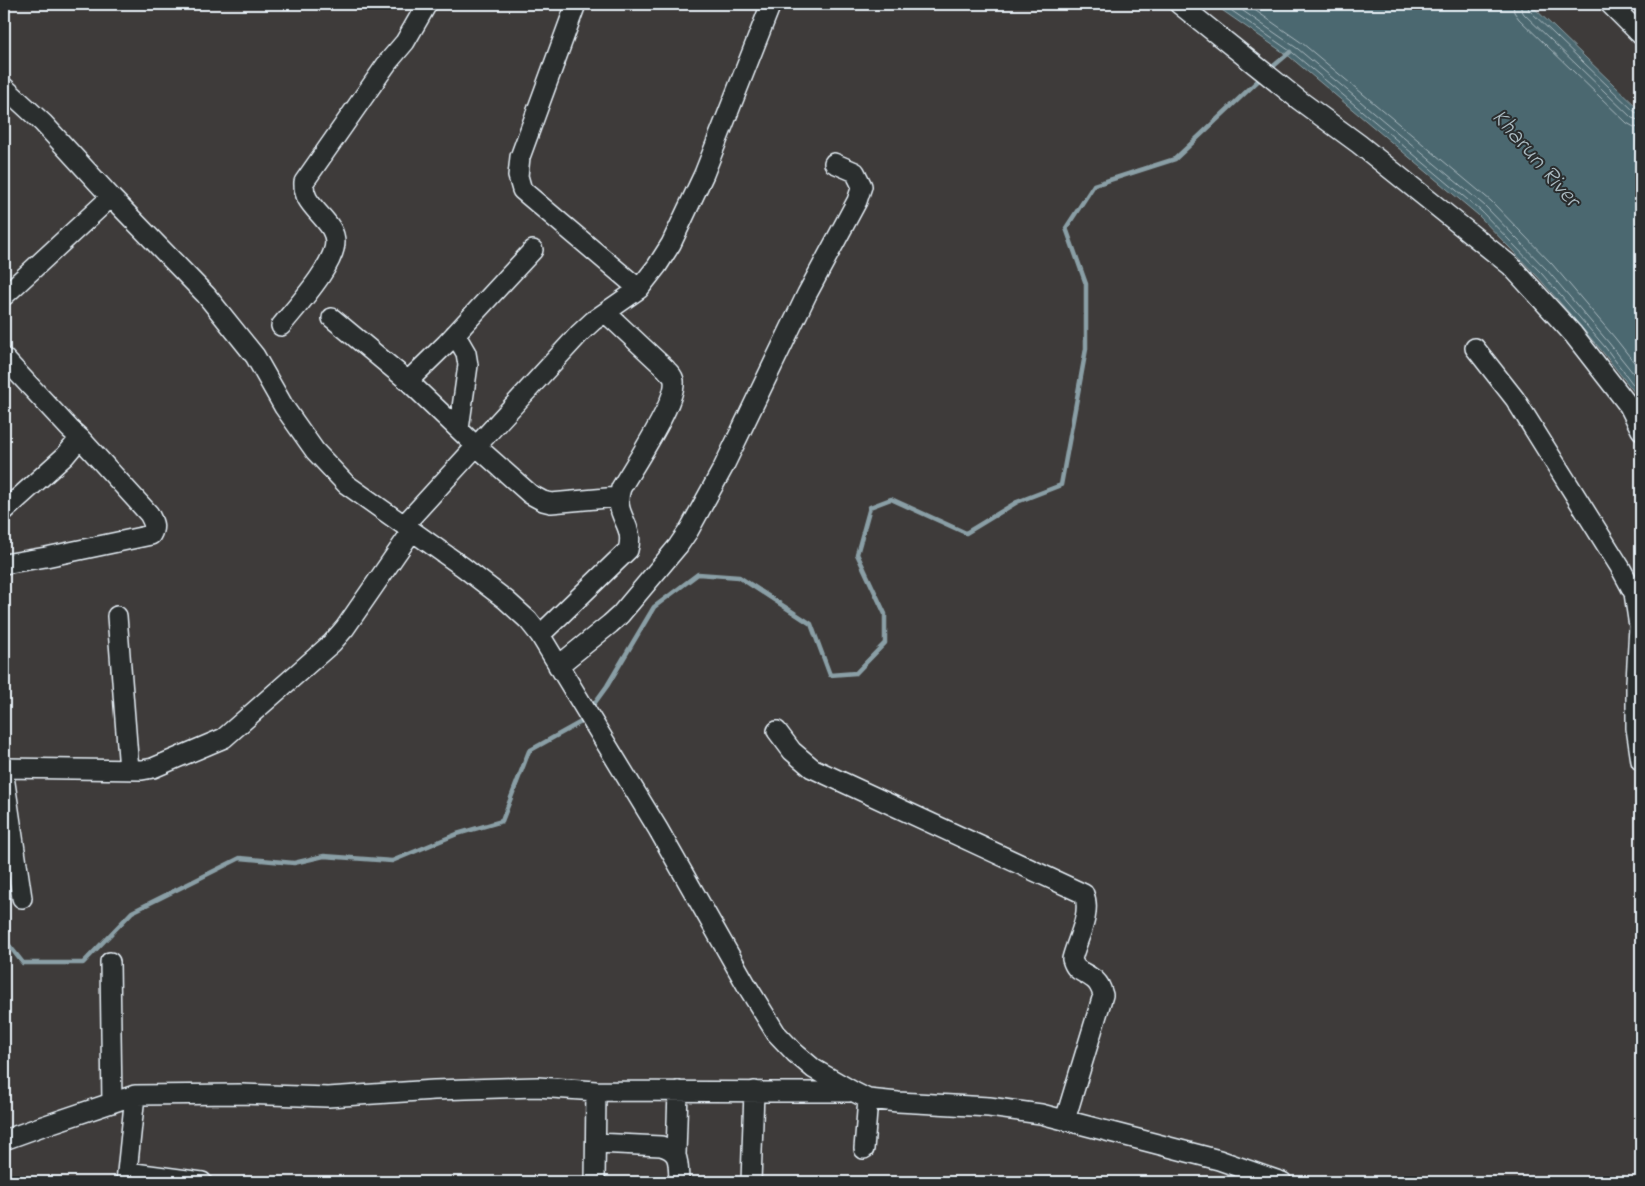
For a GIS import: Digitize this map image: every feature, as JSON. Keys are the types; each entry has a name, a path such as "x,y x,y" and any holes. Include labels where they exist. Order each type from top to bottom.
{"street":[{"path":"281,326 312,287 334,254 335,240 331,227 309,202 304,192 304,182 388,62 405,42 427,4"},
{"path":"576,4 520,157 518,176 522,190 639,289"},
{"path":"4,768 129,770 153,768 224,738 339,636 408,528 476,446 593,320 639,289 657,266 671,244 704,174 771,4"},
{"path":"1179,4 1299,100 1359,144 1511,266 1573,334 1629,406 1641,430"},
{"path":"1610,4 1641,35"},
{"path":"5,90 44,123 111,197 206,295 255,356 284,407 315,451 346,484 463,567 506,600 528,620 540,635 658,830 776,1033 794,1053 814,1069 861,1096"},
{"path":"558,666 610,624 634,599 684,538 719,476 807,294 857,201 862,186 855,172 834,163"},
{"path":"4,296 111,197"},
{"path":"408,381 455,334 533,250"},
{"path":"540,635 628,550 630,541 629,530 618,506 618,497 621,488 664,414 675,387 674,378 606,312"},
{"path":"332,318 408,381 530,494 551,503 618,497"},
{"path":"455,334 466,353 468,366 459,429"},
{"path":"1476,348 1515,399 1620,567 1634,593 1639,626 1636,728 1641,760"},
{"path":"4,358 80,438 149,514 154,523 151,535 4,564"},
{"path":"4,511 65,456 80,438"},
{"path":"117,616 129,770"},
{"path":"777,731 792,751 812,768 1084,894 1087,900 1087,910 1072,959 1078,971 1092,978 1099,985 1103,995 1066,1120"},
{"path":"4,776 22,898"},
{"path":"110,962 112,1103"},
{"path":"4,1140 135,1095 241,1094 328,1096 537,1087 596,1090 754,1091 861,1096 898,1102 989,1106 1041,1114 1219,1160 1282,1182"},
{"path":"596,1090 596,1182"},
{"path":"678,1091 676,1154 679,1182"},
{"path":"751,1182 754,1091"},
{"path":"135,1095 127,1177 202,1182"},
{"path":"861,1096 864,1149"},
{"path":"596,1143 661,1146 669,1148 676,1154"}],"water":[{"name":"Kharun River","path":"1213,4 1530,4 1641,111 1641,405 1635,393 1601,350 1538,277 1478,215 1290,57"}],"waterway":[{"path":"1269,70 1290,52"},
{"path":"591,708 607,686 654,607 698,574 739,577 811,624 830,675 856,673 885,643 885,614 857,554 870,507 891,499 966,533 1017,502 1061,485 1086,349 1086,284 1066,228 1094,185 1175,159 1262,77"},
{"path":"4,939 23,963 83,963 132,912 240,858 294,863 324,856 392,861 457,834 502,821 529,751 581,722 585,717"}]}
